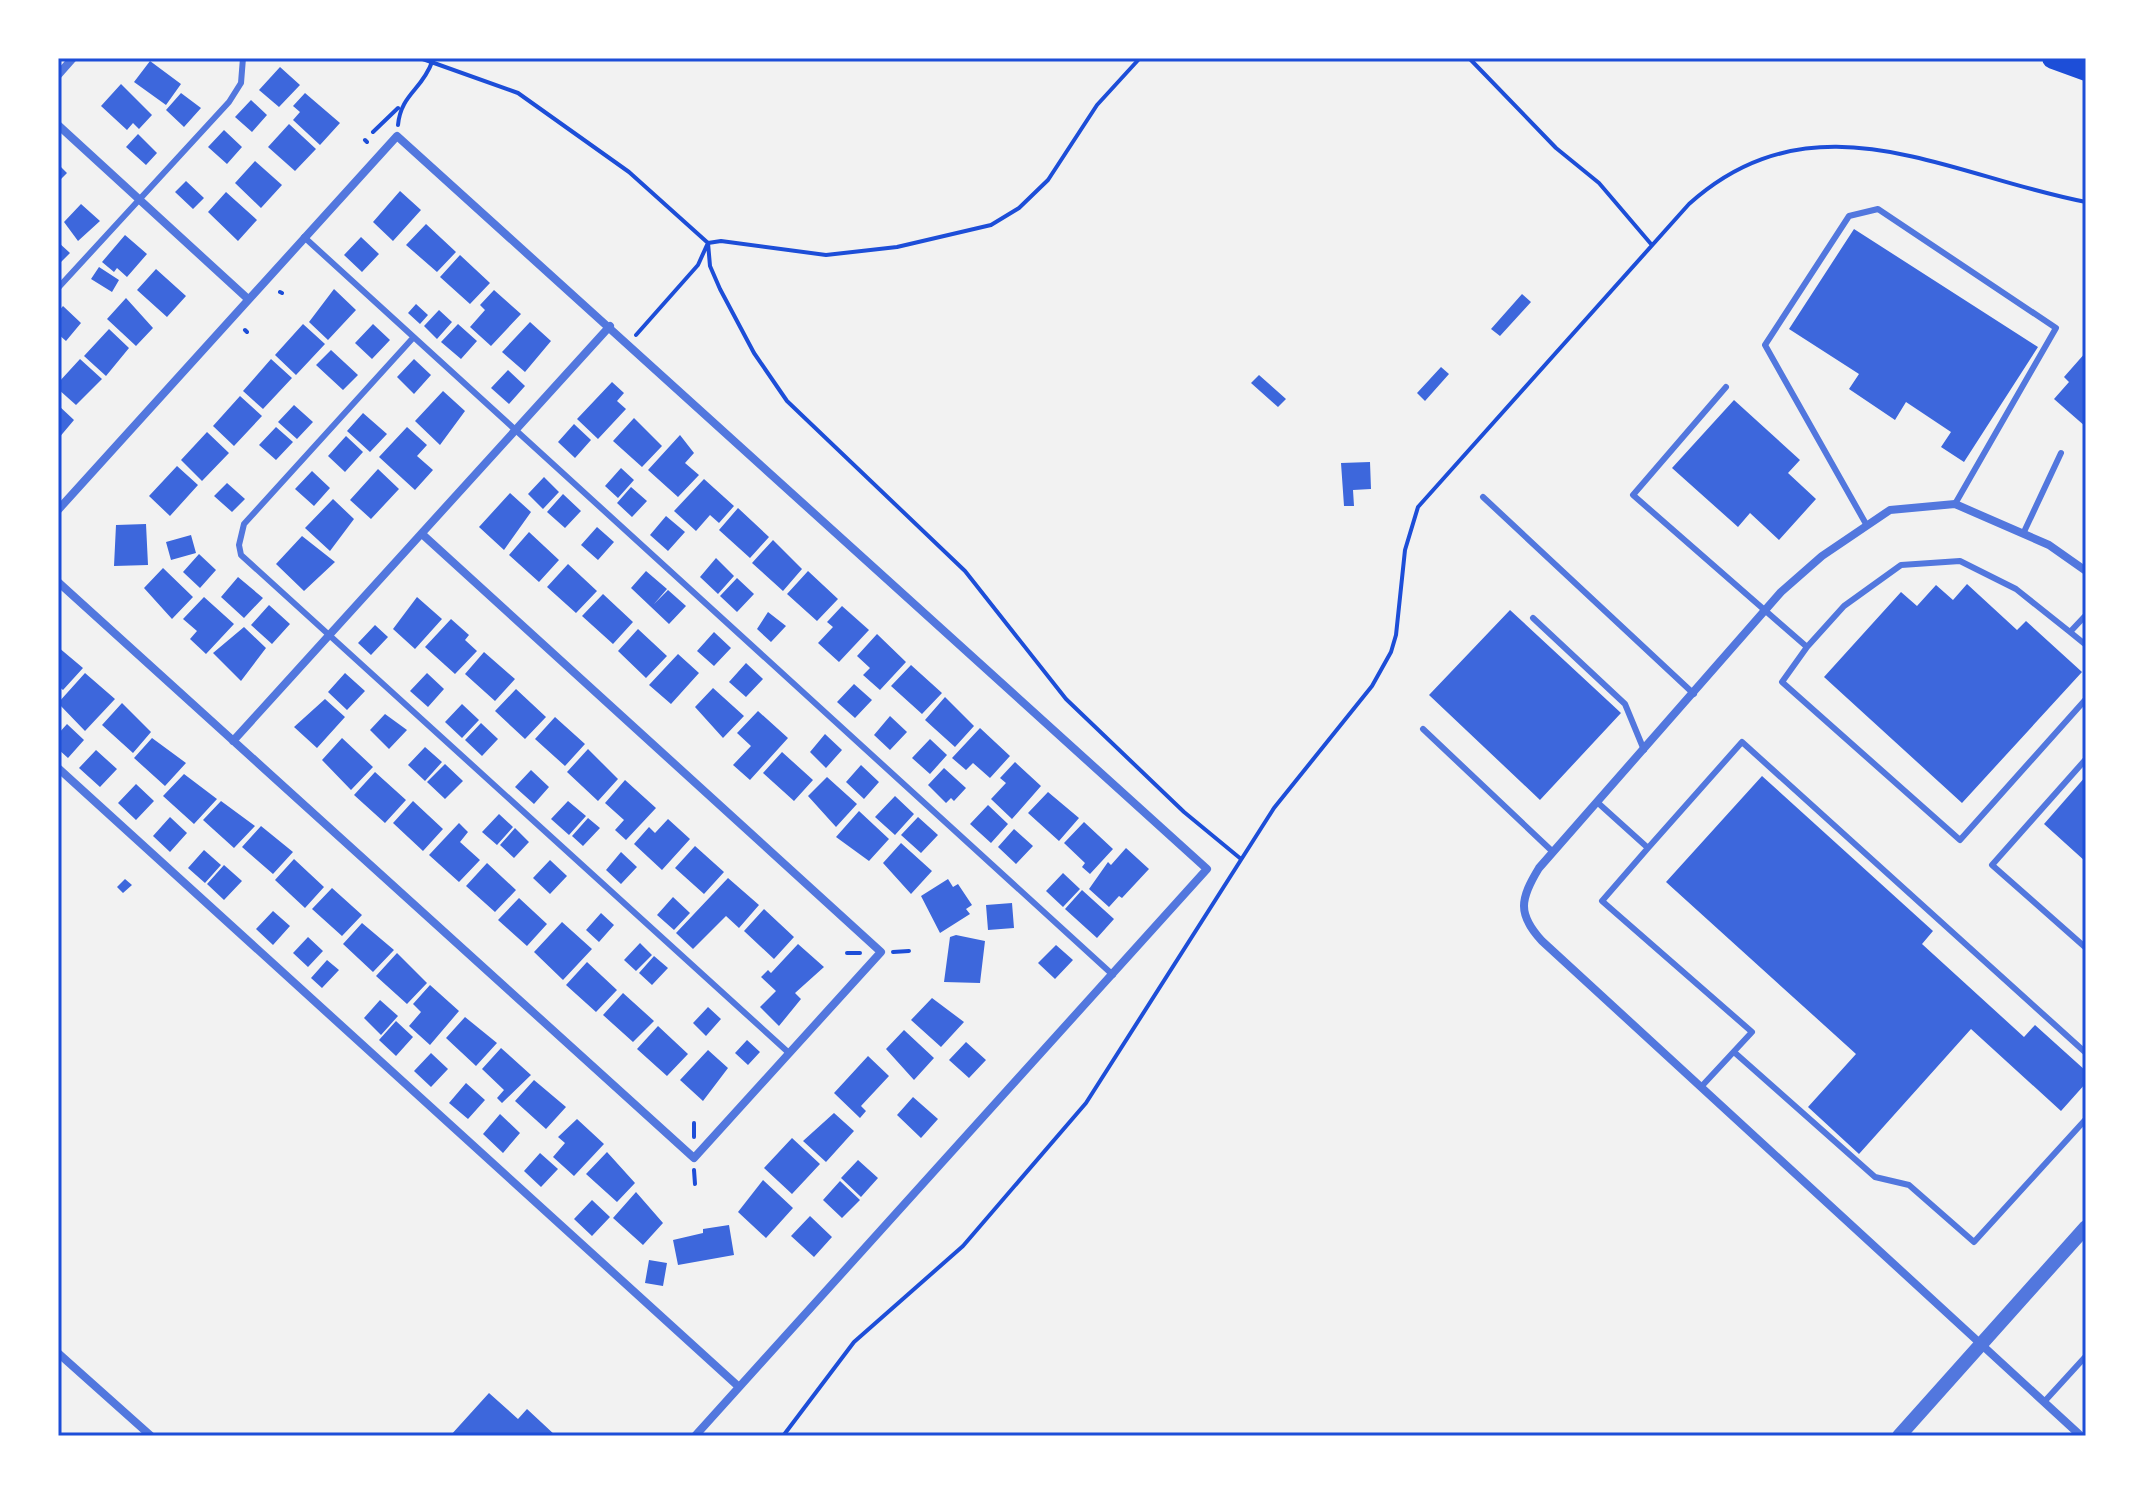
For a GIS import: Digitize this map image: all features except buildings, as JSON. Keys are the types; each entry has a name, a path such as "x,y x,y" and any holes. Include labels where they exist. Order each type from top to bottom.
{"highway":[{"path":"2053,58 2086,70"}],"street":[{"path":"58,75 73,58"},
{"path":"58,125 248,299"},
{"path":"58,510 397,136 1207,869 695,1436"},
{"path":"233,741 610,326"},
{"path":"2081,1436 1542,941 1528,926 1523,910 1527,887 1553,852 1765,610 1822,556 1866,524 1890,510 1955,504 2049,545 2086,571"},
{"path":"58,582 694,1158 881,952 422,534"},
{"path":"58,768 739,1387"},
{"path":"1899,1436 2086,1227"},
{"path":"58,1353 151,1436"}],"lane":[{"path":"58,288 229,102 241,83 243,58"},
{"path":"1866,524 1765,345 1849,216 1878,209 2056,328 1955,504"},
{"path":"304,237 412,339 516,430 1113,975"},
{"path":"412,339 244,524 240,533 241,555 248,565 789,1053"},
{"path":"1726,387 1633,495 1807,647"},
{"path":"2023,534 2061,453"},
{"path":"1483,497 1694,694"},
{"path":"2086,645 2002,582 1960,561 1901,565 1844,606 1807,647 1782,682 1960,840 2086,699"},
{"path":"2070,632 2086,615"},
{"path":"1533,618 1625,704 1644,750"},
{"path":"1423,729 1553,852"},
{"path":"1701,1087 1752,1032 1602,901 1742,742 2086,1053"},
{"path":"2086,759 1992,865 2086,948"},
{"path":"1597,802 1648,848"},
{"path":"1734,1052 1875,1177 1909,1185 1974,1242 2086,1119"},
{"path":"2044,1402 2086,1356"}],"path":[{"path":"420,58 518,93 629,172 708,243 710,266 754,353 787,401 965,571 1066,699 1205,835 1242,859"},
{"path":"708,243 721,241 805,254 837,254 897,247 991,225 1006,218 1048,180 1097,105 1140,58"},
{"path":"1469,58 1556,148 1599,183 1651,244"},
{"path":"373,132 421,83 432,62"},
{"path":"397,136 400,106"},
{"path":"783,1436 854,1342 963,1246 1086,1103 1296,778 1372,686 1391,652 1400,616 1405,550 1418,507 1651,244 1711,184 1737,168 1784,153 1893,150 2086,202"},
{"path":"641,330 698,265 708,243"},
{"path":"698,265 710,266"}]}
